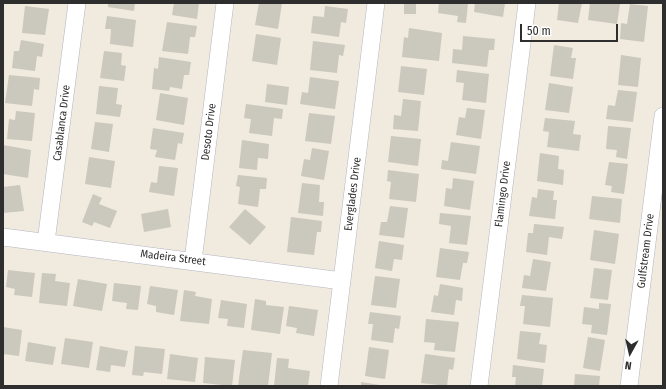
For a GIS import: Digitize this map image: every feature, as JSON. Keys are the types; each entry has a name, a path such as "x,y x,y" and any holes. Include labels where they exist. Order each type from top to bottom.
{"street":[{"name":"Casablanca Drive","path":"46,242 77,3"},
{"name":"Desoto Drive","path":"194,261 225,3"},
{"name":"Everglades Drive","path":"330,386 376,3"},
{"name":"Flamingo Drive","path":"479,386 527,3"},
{"name":"Gulfstream Drive","path":"629,386 663,116"},
{"name":"Madeira Street","path":"3,237 342,281"}],"building":[{"path":"108,3 135,3 134,11 108,7"},
{"path":"174,3 199,3 197,19 172,15"},
{"path":"259,3 282,3 278,29 255,25"},
{"path":"404,3 416,3 416,14 404,14"},
{"path":"439,3 468,3 466,23 457,22 458,16 438,13"},
{"path":"475,3 505,3 503,17 474,12"},
{"path":"559,3 582,3 578,23 557,20"},
{"path":"590,3 620,4 617,24 588,20"},
{"path":"630,4 648,6 644,42 620,39 621,23 627,24"},
{"path":"25,6 49,9 45,35 22,33"},
{"path":"325,6 348,9 346,23 341,22 339,37 311,33 313,16 324,17"},
{"path":"107,16 136,20 133,47 110,44 111,29 105,29"},
{"path":"167,22 197,26 195,37 190,37 188,54 162,51"},
{"path":"409,28 442,33 439,61 402,57 404,37 408,38"},
{"path":"256,34 281,38 277,65 252,61"},
{"path":"463,36 495,39 494,50 489,50 487,67 452,63 453,49 462,50"},
{"path":"21,40 44,44 42,57 37,56 35,71 12,68 14,51 19,51"},
{"path":"313,41 345,45 343,56 339,55 337,73 310,70"},
{"path":"554,45 573,48 571,58 576,58 573,79 550,76"},
{"path":"104,51 122,53 121,65 126,66 124,81 100,78"},
{"path":"621,55 641,58 638,87 618,85"},
{"path":"159,57 191,62 189,75 184,75 182,89 170,87 169,91 152,89 154,68 158,69"},
{"path":"401,66 427,69 424,95 398,92"},
{"path":"457,70 489,74 486,103 462,100 464,83 456,82"},
{"path":"9,75 40,78 39,90 34,89 32,106 5,103"},
{"path":"310,77 339,81 335,109 300,104 302,92 308,93"},
{"path":"549,83 573,87 569,113 545,110"},
{"path":"267,84 289,87 287,105 265,102"},
{"path":"99,86 118,88 116,104 122,105 120,117 96,114"},
{"path":"618,90 637,92 633,122 606,119 608,105 615,106"},
{"path":"160,93 188,98 184,125 156,120"},
{"path":"403,99 421,101 418,131 393,129 394,115 401,116"},
{"path":"246,104 283,109 282,119 274,118 272,136 249,133 251,119 244,118"},
{"path":"467,108 485,110 481,139 456,135 459,117 465,118"},
{"path":"16,111 35,113 32,141 7,139 9,119 15,120"},
{"path":"309,113 335,116 331,144 305,141"},
{"path":"545,118 575,121 573,134 581,135 579,151 547,147 549,132 543,131"},
{"path":"95,122 113,124 109,152 91,149"},
{"path":"608,126 631,128 627,159 616,157 617,150 606,149"},
{"path":"153,128 184,133 182,144 178,143 175,160 155,157 157,150 150,149"},
{"path":"391,136 421,139 418,166 388,162"},
{"path":"242,140 269,144 268,159 258,158 257,170 239,168"},
{"path":"451,142 480,146 476,174 441,169 442,160 448,161"},
{"path":"3,145 31,150 28,178 3,174"},
{"path":"312,148 329,151 324,180 301,176 304,159 310,160"},
{"path":"540,153 559,156 558,169 564,170 563,185 537,181"},
{"path":"89,157 115,161 111,188 85,184"},
{"path":"609,162 628,164 624,194 611,192 612,186 605,185"},
{"path":"159,166 178,168 174,196 149,192 151,182 157,183"},
{"path":"388,170 419,174 416,202 389,199 391,182 387,181"},
{"path":"238,175 267,178 266,189 260,189 258,207 238,204 240,187 236,186"},
{"path":"453,178 474,181 470,210 444,206 446,188 452,189"},
{"path":"302,183 320,185 319,202 324,202 323,216 298,213"},
{"path":"20,185 24,211 3,213 3,187"},
{"path":"538,189 554,191 553,200 557,200 555,219 529,216 532,197 537,198"},
{"path":"93,194 102,198 99,204 117,211 110,228 94,222 92,226 82,222"},
{"path":"592,196 622,199 620,223 589,219"},
{"path":"390,206 408,208 404,238 379,235 381,222 387,222"},
{"path":"168,209 171,227 144,232 141,214"},
{"path":"245,209 266,227 250,245 229,227"},
{"path":"440,213 471,216 467,245 449,243 451,226 439,224"},
{"path":"291,217 322,221 321,232 317,232 314,255 287,252"},
{"path":"534,224 564,227 562,239 549,237 547,255 526,252 528,233 533,233"},
{"path":"594,230 619,234 615,264 590,260"},
{"path":"379,241 404,245 402,260 394,259 392,271 375,268"},
{"path":"440,248 469,252 467,263 463,263 460,280 436,277"},
{"path":"533,259 551,262 546,291 522,288 524,275 530,276"},
{"path":"594,268 612,270 608,300 590,298"},
{"path":"8,270 35,273 32,297 14,295 15,289 6,287"},
{"path":"42,273 56,274 55,281 70,283 67,306 39,303"},
{"path":"375,276 400,279 396,308 371,305"},
{"path":"78,279 107,284 102,311 73,306"},
{"path":"114,283 141,286 138,310 126,309 127,303 112,301"},
{"path":"440,284 463,288 462,301 456,300 454,315 431,312 434,295 438,296"},
{"path":"150,286 178,290 174,315 156,312 156,306 147,304"},
{"path":"184,290 196,292 195,296 212,299 209,324 180,321"},
{"path":"522,295 553,298 550,327 523,324 525,306 520,306"},
{"path":"255,299 266,301 266,305 284,307 280,334 251,330"},
{"path":"221,300 247,304 244,328 227,326 228,319 218,318"},
{"path":"599,303 611,304 607,335 591,333 592,325 582,324 584,307 599,309"},
{"path":"289,306 318,310 314,336 296,333 297,328 286,326"},
{"path":"370,312 401,316 399,329 395,328 393,343 371,340 373,324 368,324"},
{"path":"426,319 459,322 455,352 434,350 435,343 424,342"},
{"path":"3,327 22,330 19,356 3,354"},
{"path":"520,331 541,333 539,344 547,345 545,363 517,359"},
{"path":"588,337 605,340 600,371 583,368"},
{"path":"65,338 93,342 89,368 61,364"},
{"path":"28,342 56,347 53,365 25,361"},
{"path":"100,346 128,351 125,367 111,365 110,372 96,370"},
{"path":"135,346 165,349 162,374 144,372 143,376 132,375"},
{"path":"369,347 389,350 385,379 365,376"},
{"path":"243,350 272,353 268,386 238,386"},
{"path":"170,354 198,358 195,382 167,379"},
{"path":"425,354 455,358 453,370 449,369 447,386 421,383"},
{"path":"205,357 235,360 232,386 203,383"},
{"path":"277,358 289,359 288,368 310,371 308,386 274,386"},
{"path":"513,365 544,369 542,386 515,386 516,377 512,377"},
{"path":"575,374 600,376 599,386 574,386"},
{"path":"361,382 380,385 380,386 361,386"}]}
